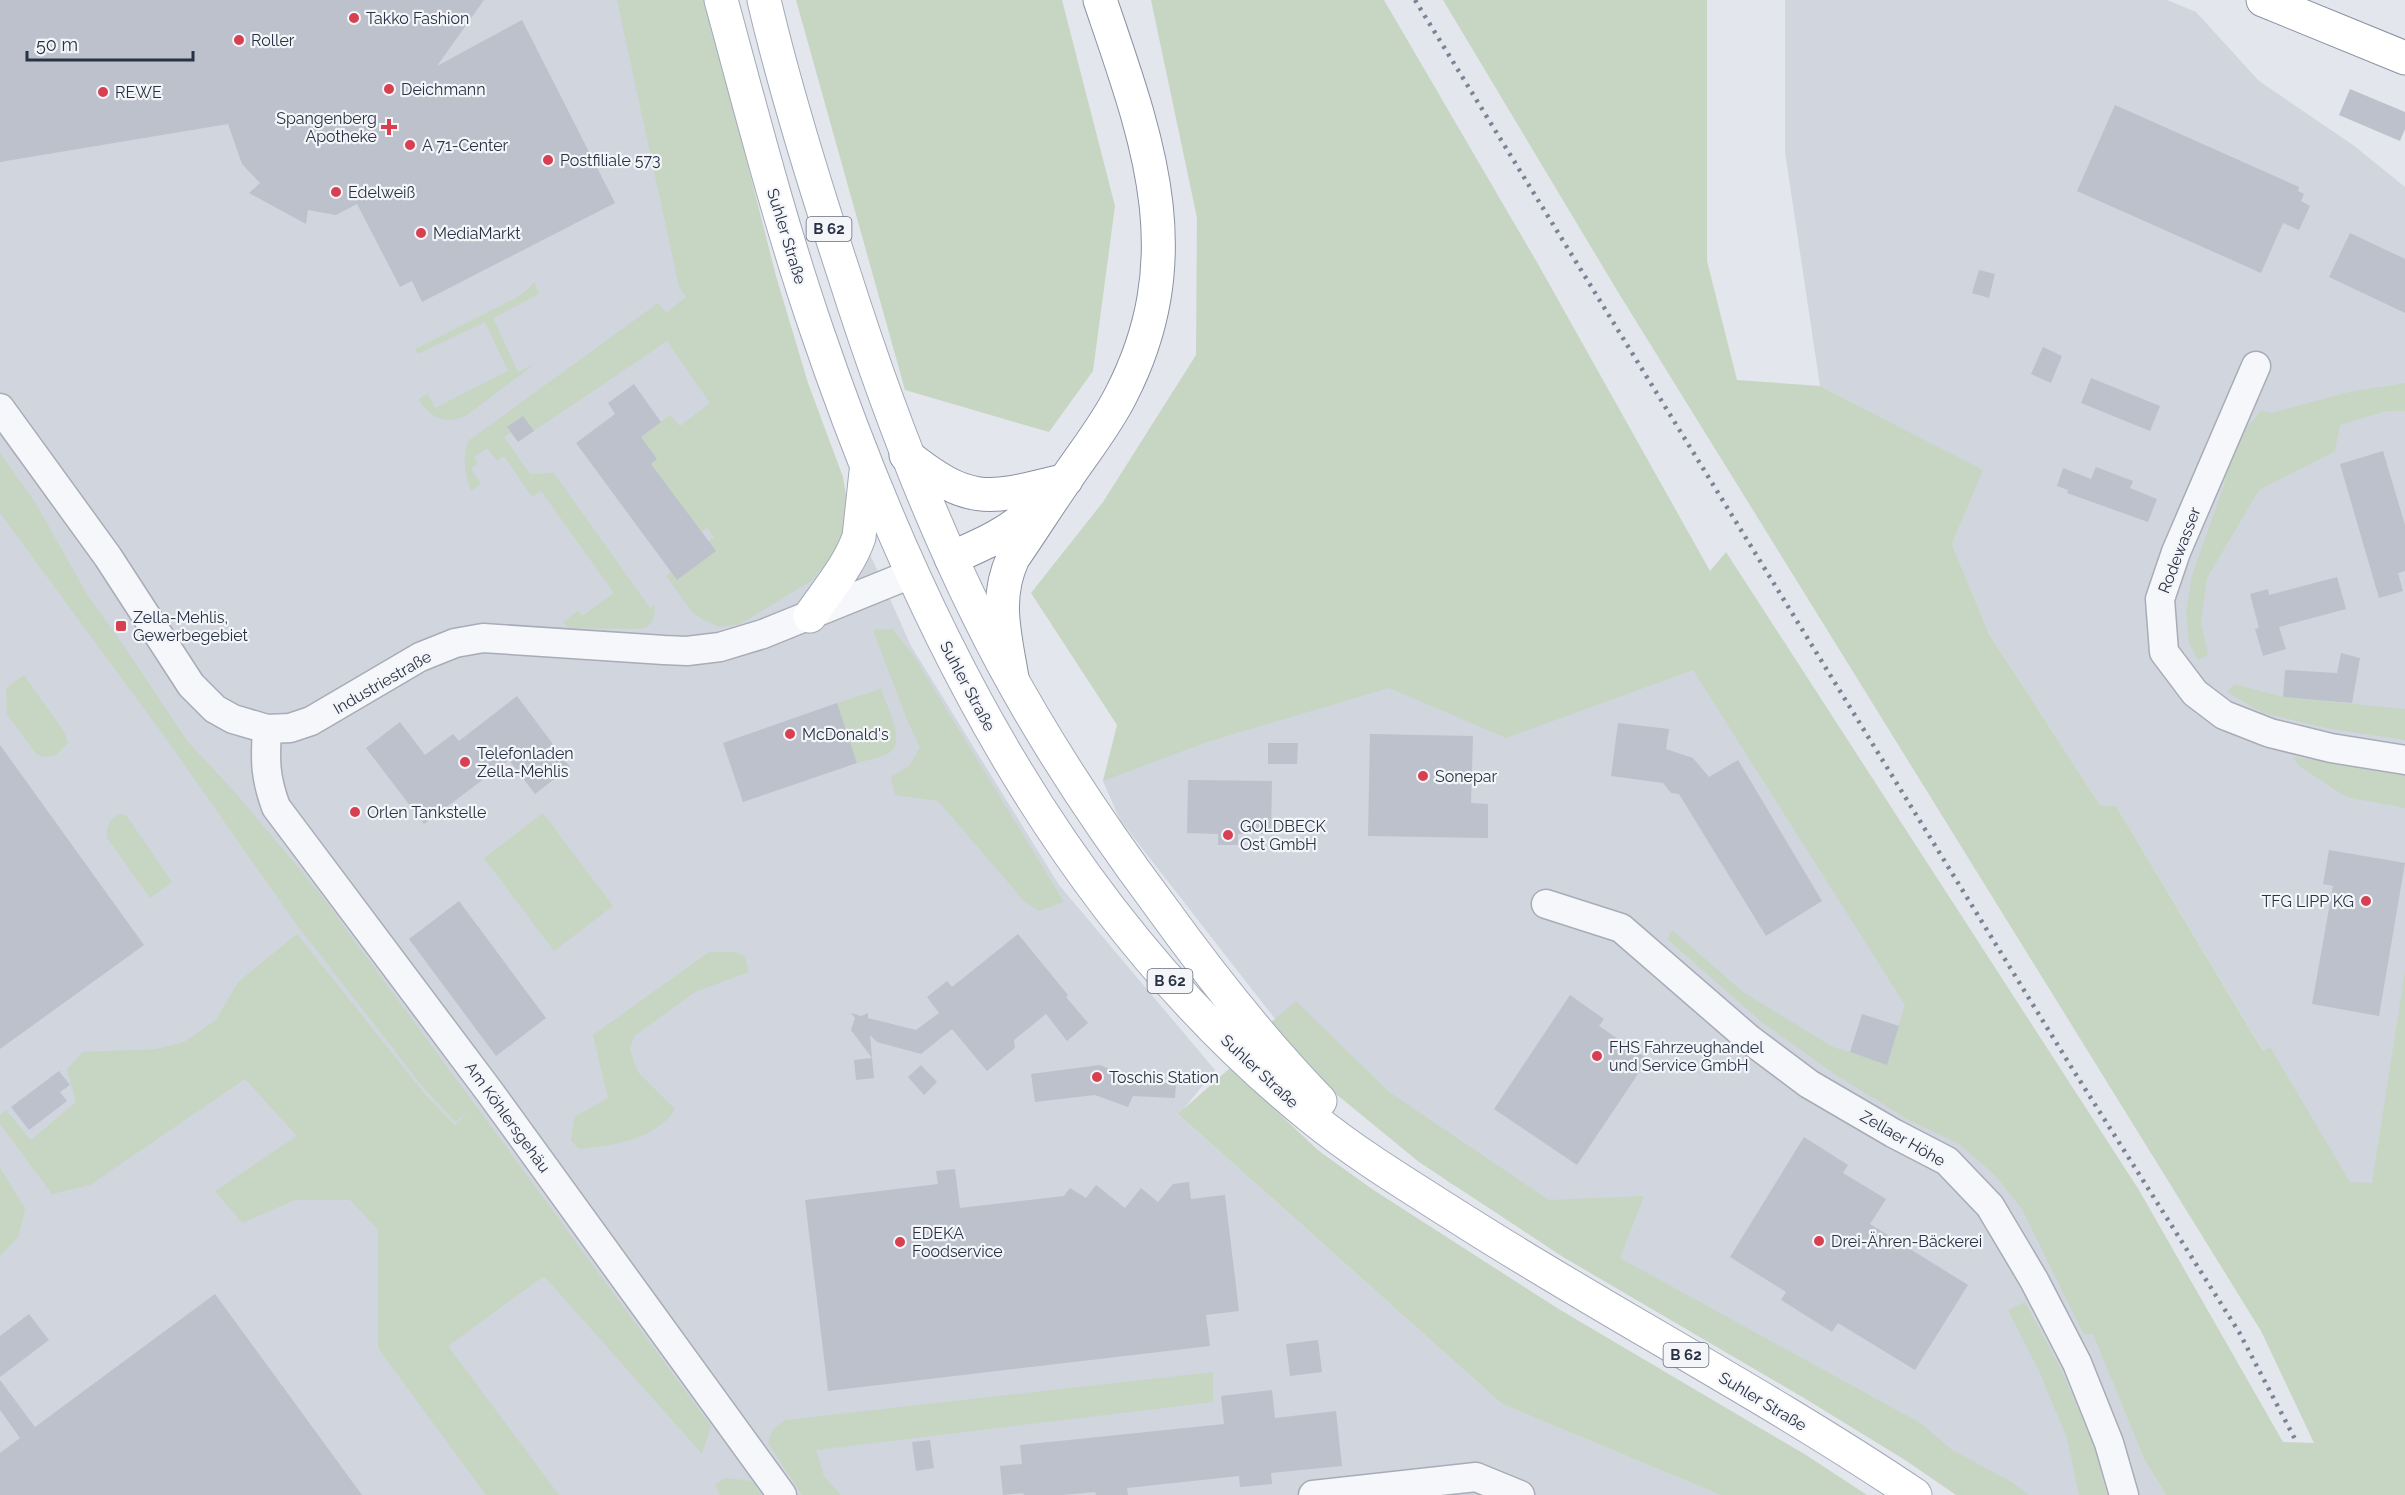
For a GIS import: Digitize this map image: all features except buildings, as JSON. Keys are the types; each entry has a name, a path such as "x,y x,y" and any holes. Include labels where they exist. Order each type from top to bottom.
{"main road":[{"name":"Suhler Straße","path":"721,0 782,223 816,328 866,467 911,574 961,676 1023,785 1105,903 1165,976 1252,1067 1314,1120 1369,1159 1556,1279 1794,1419 1915,1495"},
{"name":"Suhler Straße","path":"764,0 828,226 906,455 979,618 1054,753 1086,803 1194,953 1257,1033 1337,1119 1389,1165 1456,1216"},
{"path":"1100,0 1129,86"},
{"path":"1012,678 1001,606 1006,574 1013,558 1097,437 1134,368 1145,342 1157,290 1159,262 1156,203 1129,86 1114,0"},
{"path":"2263,0 2405,57"},
{"path":"906,455 931,475 965,492 991,495 1014,493 1066,480"},
{"path":"810,616 841,572 855,547 860,527 866,467"},
{"path":"911,574 988,543 1010,530 1066,480"}],"street":[{"name":"Rodewasser","path":"2256,366 2176,552 2160,599 2164,652 2195,693 2224,715 2270,733 2331,748 2405,760"},
{"name":"Industriestraße","path":"0,408 108,557 191,685 215,709 233,720 267,729 290,728 311,721 420,657 455,643 494,638 687,651 720,647 810,616 911,574"},
{"name":"Am Köhlersgehäu","path":"267,729 265,753 267,783 276,807 489,1091 782,1495"},
{"name":"Zellaer Höhe","path":"1546,904 1621,928 1749,1038 1809,1084 1893,1133 1947,1161 1990,1206 2034,1280 2077,1363 2109,1443 2124,1495"},
{"path":"1313,1495 1476,1477 1520,1495"}],"shaded area":[{"path":"0,0 667,0 752,290 911,646 1059,885 1215,1070 1179,1115 1502,1404 1720,1495 0,1495"},
{"path":"1785,0 2167,0 2196,12 2259,81 2353,145 2405,187 2405,1021 2375,1237 2116,806 2100,805 1989,634 1952,544 1982,470 1820,386 1785,152"},
{"path":"1711,572 2041,1204 2144,1459 2166,1495 1957,1495 1866,1426 1450,1183 1325,1083 1120,820 1103,781 1118,725"}],"green space":[{"path":"617,0 706,0 776,276 808,383 843,477 849,514 843,543 811,581 740,624 720,627 705,621 692,612 666,576 714,537 707,528 701,532 651,464 657,459 650,450 635,442 670,415 680,426 710,403 667,341 534,431 511,432 504,437 530,474 554,473 650,608 654,605 653,620 645,628 568,628 563,622 578,611 582,616 614,593 541,491 532,497 504,456 497,461 487,448 474,457 478,463 471,469 481,484 471,491 466,472 465,454 468,441 658,303 666,313 686,297 679,287"},
{"path":"796,0 1062,0 1115,206 1093,371 1049,432 905,390"},
{"path":"1151,0 1384,0 1538,264 1710,571 1726,552 2139,1190 2283,1442 2314,1443 2261,1331 1618,292 1443,0 1707,0 1707,261 1737,380 1820,386 1983,470 1952,544 1989,634 2100,805 2116,806 2263,1051 2270,1047 2350,1182 2372,1183 2405,971 2405,1495 2166,1495 2144,1459 2093,1334 2084,1335 2022,1209 1995,1175 1959,1144 1909,1120 1839,1077 1763,1023 1667,939 1672,930 1743,992 1833,1047 1887,1064 1905,1005 1693,670 1506,738 1389,688 1210,741 1103,781 1117,725 1031,593 1103,502 1196,355 1197,218"},
{"path":"534,282 539,294 493,318 518,372 535,364 467,415 445,420 433,415 418,399 428,394 435,408 508,371 485,322 418,354 415,349 516,298"},
{"path":"2405,383 2405,411 2386,411 2340,425 2335,451 2259,490 2207,578 2201,623 2208,655 2198,660 2189,643 2186,613 2192,575 2223,488 2234,446 2242,433 2261,411 2271,413 2349,392"},
{"path":"0,453 35,502 88,596 188,742 233,790 318,891 711,1426 702,1454 544,1276 448,1346 559,1495 486,1495 378,1348 378,1230 350,1200 295,1200 242,1223 215,1191 297,1136 245,1079 90,1185 52,1194 0,1124 0,1115 6,1110 31,1140 76,1102 67,1069 83,1052 156,1049 184,1042 216,1020 238,982 297,934 424,1093 455,1125 469,1112 455,1122 423,1087 296,924 167,740 0,513"},
{"path":"892,629 912,653 1064,902 1039,911 1024,901 938,801 895,795 891,777 909,766 920,747 907,720 873,630"},
{"path":"24,675 65,733 68,743 56,755 44,757 36,754 7,714 6,688"},
{"path":"2235,684 2283,697 2405,709 2405,740 2326,728 2263,713 2227,692"},
{"path":"881,689 896,732 894,748 878,758 857,763 837,703"},
{"path":"2293,757 2405,772 2405,808 2346,797 2299,766"},
{"path":"543,813 613,906 554,951 484,858"},
{"path":"120,814 126,815 172,882 150,898 107,838 109,823"},
{"path":"709,952 736,952 745,956 749,972 695,992 634,1036 630,1050 638,1072 675,1109 667,1119 645,1134 619,1143 579,1149 571,1141 574,1117 608,1098 593,1035"},
{"path":"1296,1001 1389,1092 1549,1200 1644,1196 1620,1258 1922,1424 1952,1450 2010,1481 2029,1495 1956,1495 1905,1460 1804,1398 1563,1257 1419,1162 1336,1094 1270,1023"},
{"path":"1230,1068 1319,1151 1372,1189 1557,1308 1806,1455 1867,1495 1720,1495 1502,1404 1178,1114"},
{"path":"0,1168 25,1208 19,1236 0,1256"},
{"path":"2025,1302 2060,1367 2095,1449 2107,1495 2079,1495 2067,1438 2039,1371 2008,1310"},
{"path":"1213,1372 1213,1402 816,1450 824,1476 841,1495 802,1495 768,1443 773,1429 785,1420"},
{"path":"725,1478 752,1481 762,1495 720,1495 715,1485"}],"railway":[{"path":"1415,0 2070,1065 2239,1332 2296,1441"}],"place":[{"name":"Takko Fashion","path":"354,18"},
{"name":"Roller","path":"239,40"},
{"name":"Deichmann","path":"389,89"},
{"name":"REWE","path":"103,92"},
{"name":"Spangenberg Apotheke","path":"389,127"},
{"name":"A 71-Center","path":"410,145"},
{"name":"Postfiliale 573","path":"548,160"},
{"name":"Edelweiß","path":"336,192"},
{"name":"MediaMarkt","path":"421,233"},
{"name":"Zella-Mehlis, Gewerbegebiet","path":"121,626"},
{"name":"McDonald's","path":"790,734"},
{"name":"Telefonladen Zella-Mehlis","path":"465,762"},
{"name":"Sonepar","path":"1423,776"},
{"name":"Orlen Tankstelle","path":"355,812"},
{"name":"GOLDBECK Ost GmbH","path":"1228,835"},
{"name":"TFG LIPP KG","path":"2366,901"},
{"name":"FHS Fahrzeughandel und Service GmbH","path":"1597,1056"},
{"name":"Toschis Station","path":"1097,1077"},
{"name":"Drei-Ähren-Bäckerei","path":"1819,1241"},
{"name":"EDEKA Foodservice","path":"900,1242"}]}
